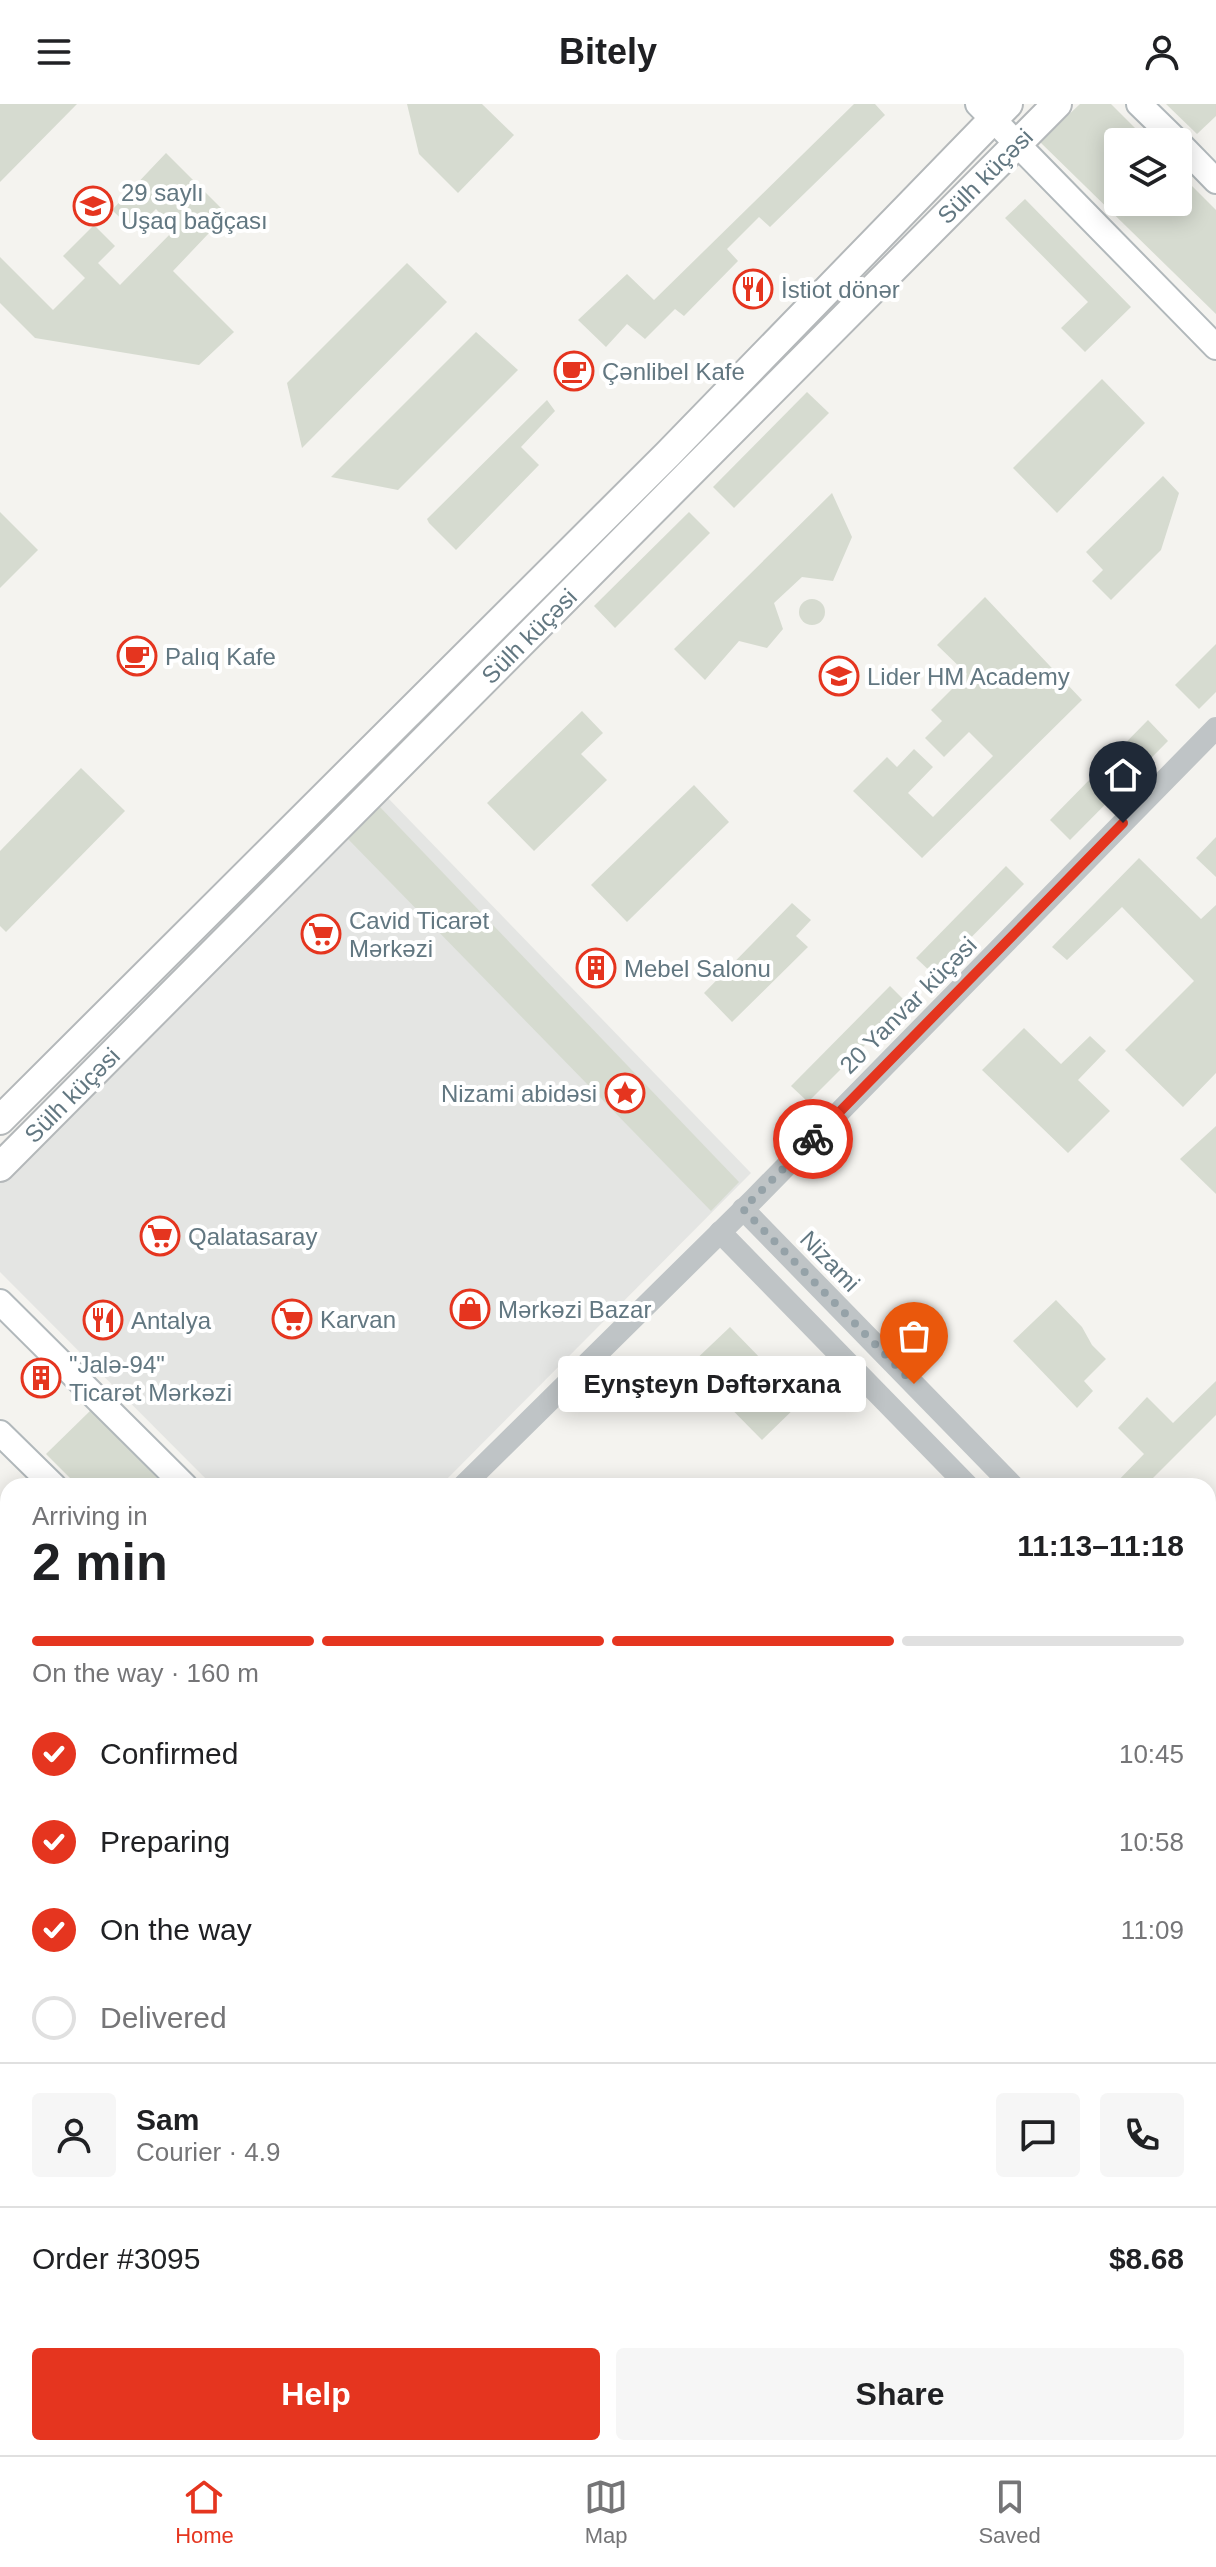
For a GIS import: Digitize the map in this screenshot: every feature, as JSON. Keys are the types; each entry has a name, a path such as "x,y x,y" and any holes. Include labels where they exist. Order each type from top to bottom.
{"highway":[{"name":"Sülh küçəsi","path":"0,1167 1057,104"},
{"name":"Sülh küçəsi","path":"0,1120 668,454 993,109"}],"main road":[{"path":"1139,104 1164,128"},
{"path":"993,109 1016,144 1216,347"},
{"path":"1192,156 1216,181"},
{"path":"0,1302 177,1478"},
{"path":"0,1433 46,1478"}],"street":[{"name":"20 Yanvar küçəsi","path":"471,1478 743,1209 1216,728"},
{"name":"Nizami","path":"743,1209 1005,1478"},
{"path":"720,1232 960,1478"}],"shaded area":[{"path":"0,104 77,104 0,182"},
{"path":"407,104 482,104 514,135 458,193 419,154"},
{"path":"854,104 875,104 885,115 770,227 759,217 727,249 738,261 684,316 675,309 645,339 627,324 606,347 578,320 627,274 654,300"},
{"path":"1080,104 1111,104 1135,128 1104,128 1104,205 1040,142"},
{"path":"1166,104 1216,104 1216,116 1197,134"},
{"path":"166,153 227,214 173,271 234,332 199,365 35,338 0,303 0,257 53,310 85,278 63,256 94,225 115,246 98,263 120,285 175,229 156,209 134,231 112,210"},
{"path":"1192,186 1216,210 1216,314 1116,216 1192,216"},
{"path":"1025,199 1131,307 1085,352 1061,328 1088,302 1005,218"},
{"path":"407,263 447,302 302,448 287,383"},
{"path":"476,332 518,370 398,490 331,477"},
{"path":"1102,379 1145,423 1057,513 1013,468"},
{"path":"807,392 829,413 734,508 713,487"},
{"path":"547,400 555,411 521,447 539,465 456,550 427,519"},
{"path":"1163,476 1179,493 1161,550 1111,600 1092,581 1103,570 1086,552"},
{"path":"832,493 852,537 833,581 802,577 774,603 783,629 767,648 739,641 705,680 674,649"},
{"path":"0,512 38,550 0,588"},
{"path":"689,512 710,533 615,628 594,606"},
{"path":"985,597 1082,700 922,858 853,791 887,757 897,767 914,749 933,767 908,793 933,817 993,756 969,732 944,757 925,738 942,721 931,710 967,674 937,645"},
{"path":"812,599 821,603 825,612 821,621 812,625 803,621 799,612 803,603"},
{"path":"1216,644 1216,692 1199,709 1175,685"},
{"path":"582,711 603,733 581,754 607,780 534,851 487,803"},
{"path":"1148,720 1168,741 1070,840 1050,820"},
{"path":"81,768 125,811 6,932 0,926 0,851"},
{"path":"694,785 729,822 627,922 591,885"},
{"path":"387,797 751,1173 448,1478 205,1478 0,1272 0,1183"},
{"path":"379,806 739,1182 711,1211 347,838"},
{"path":"1216,837 1216,877 1196,858"},
{"path":"1139,858 1201,919 1216,905 1216,1073 1183,1107 1125,1050 1194,981 1122,907 1067,960 1052,947"},
{"path":"1006,866 1024,884 934,975 916,958"},
{"path":"792,903 811,920 796,936 808,947 732,1022 704,993"},
{"path":"890,986 907,1003 808,1102 791,1086"},
{"path":"1024,1028 1061,1064 1090,1036 1106,1051 1078,1080 1110,1111 1068,1153 982,1070"},
{"path":"1216,1126 1216,1194 1180,1159"},
{"path":"1056,1300 1106,1359 1084,1381 1093,1391 1077,1408 1013,1341"},
{"path":"730,1327 802,1401 762,1440 689,1366"},
{"path":"1216,1381 1216,1415 1153,1478 1121,1478 1144,1454 1118,1428 1147,1397 1173,1423"},
{"path":"91,1410 157,1478 70,1478 46,1454"}],"way so far":[{"path":"813,1139 743,1209 914,1384"}],"place":[{"name":"29 saylı Uşaq bağçası","path":"93,206"},
{"name":"İstiot dönәr","path":"753,289"},
{"name":"Çənlibel Kafe","path":"574,371"},
{"name":"Palıq Kafe","path":"137,656"},
{"name":"Lider HM Academy","path":"839,676"},
{"name":"Cavid Ticarət Mərkəzi","path":"321,934"},
{"name":"Mebel Salonu","path":"596,968"},
{"name":"Nizami abidәsi","path":"625,1093"},
{"name":"Qalatasaray","path":"160,1236"},
{"name":"Mərkəzi Bazar","path":"470,1309"},
{"name":"Karvan","path":"292,1319"},
{"name":"Antalya","path":"103,1320"},
{"name":"\"Jalə-94\" Ticarət Mərkəzi","path":"41,1378"},
{"name":"Eynşteyn Dəftərxana","path":"914,1384"}],"route":[{"path":"813,1139 1123,823"}]}
